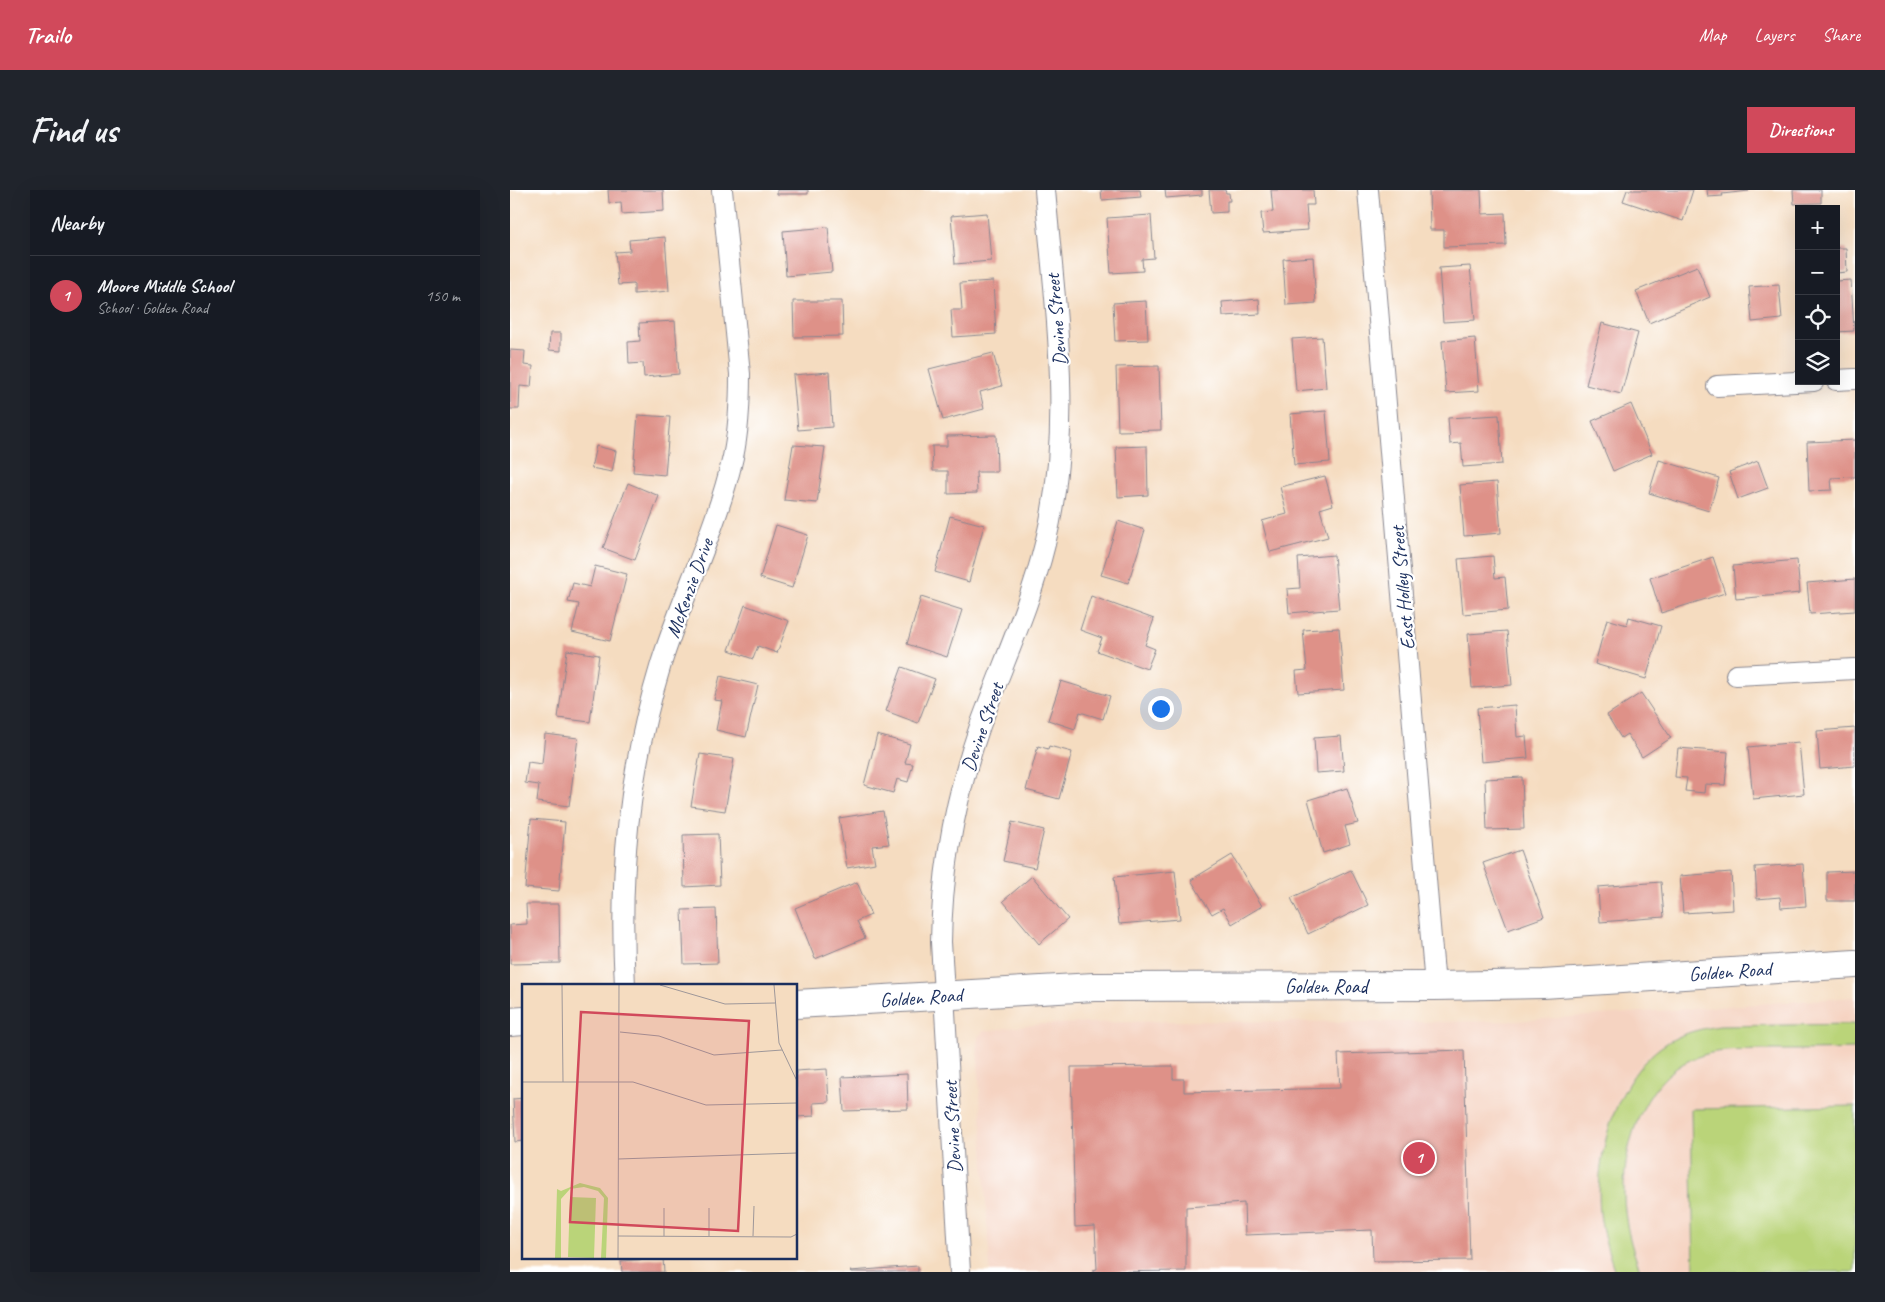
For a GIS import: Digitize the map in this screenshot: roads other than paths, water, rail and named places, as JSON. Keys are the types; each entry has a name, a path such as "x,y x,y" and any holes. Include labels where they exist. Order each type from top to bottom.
{"street":[{"name":"McKenzie Drive","path":"624,984 623,871 636,763 659,672 727,482 738,428 740,374 722,190"},
{"name":"Devine Street","path":"960,1272 941,942 942,913 953,824 972,749 1038,570 1051,516 1060,436 1060,358 1045,190"},
{"name":"East Holley Street","path":"1368,190 1435,986"},
{"path":"1840,380 1855,379"},
{"path":"1717,386 1795,382"},
{"path":"1736,675 1855,669"},
{"name":"Golden Road","path":"798,1004 1094,987 1542,984 1855,964"}],"place":[{"name":"Moore Middle School","path":"1419,1158"}]}
